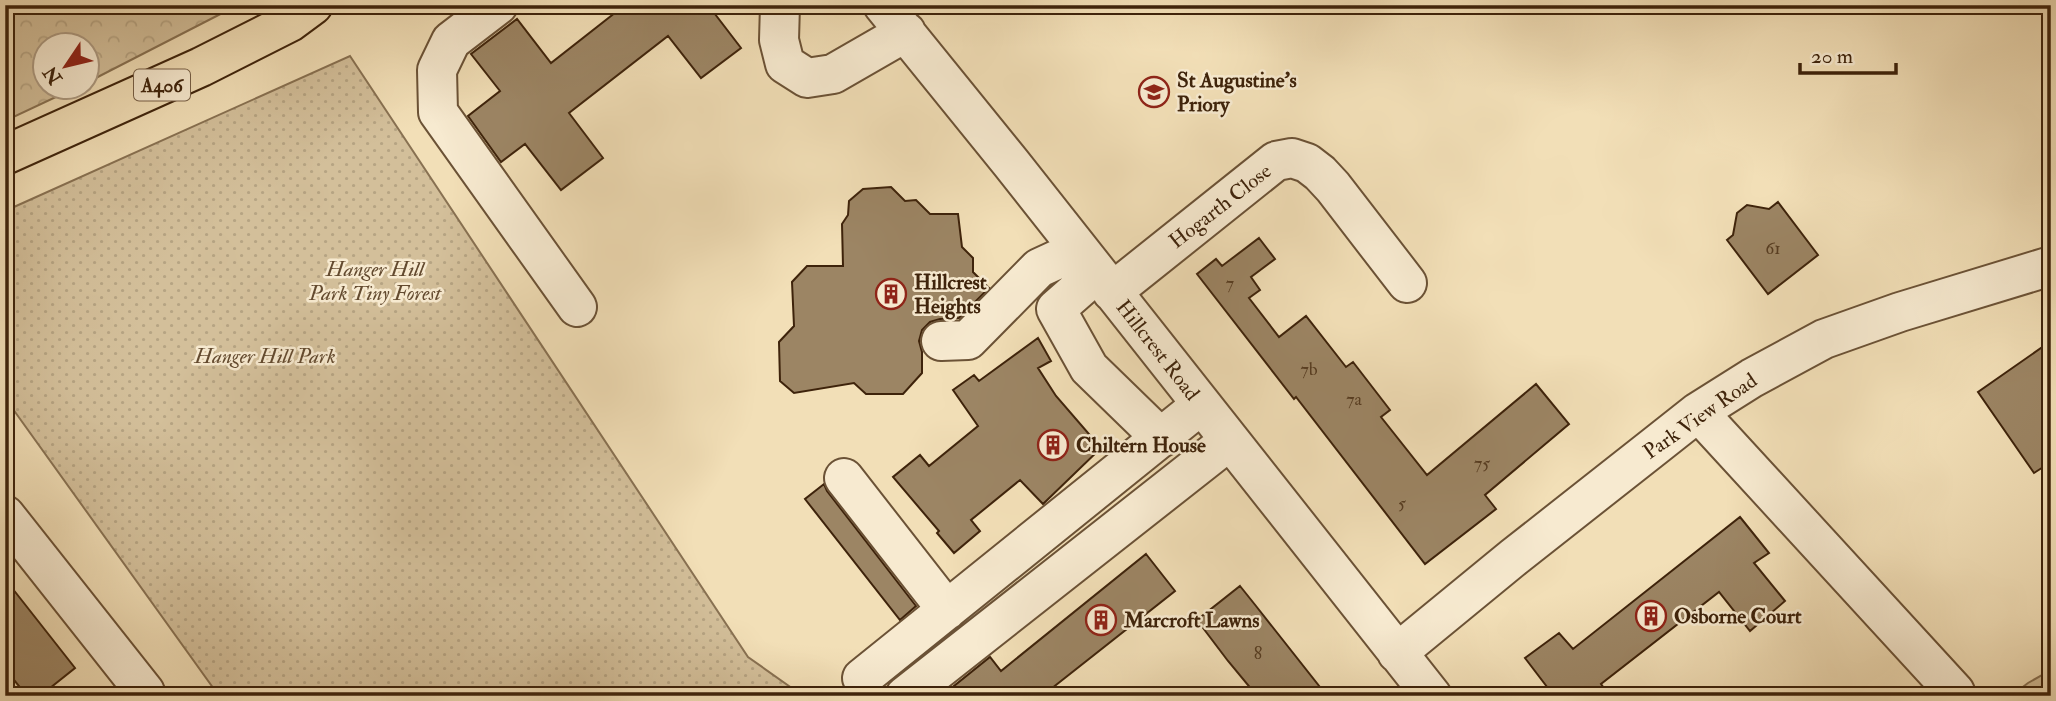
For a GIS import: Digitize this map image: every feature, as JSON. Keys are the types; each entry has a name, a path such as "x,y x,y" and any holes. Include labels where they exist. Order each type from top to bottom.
{"highway":[{"name":"A406","path":"5,155 201,67 290,22 313,5"}],"street":[{"path":"498,5 451,41 437,70 438,112 577,307"},
{"path":"780,5 779,40 785,64 807,78 833,74 895,19"},
{"name":"Hillcrest Road","path":"895,19 1432,696"},
{"name":"Hogarth Close","path":"1096,272 1276,161 1292,158 1307,163 1333,187 1407,283"},
{"name":"Park View Road","path":"1397,653 1698,412 1752,378 1824,339 1900,312 2051,266"},
{"path":"941,341 968,340 1039,268 1096,272"},
{"path":"1096,272 1056,309 1088,368 1161,438"},
{"path":"862,678 1201,405"},
{"path":"1698,412 1955,692"},
{"path":"905,696 1229,440"},
{"path":"844,478 947,610"},
{"path":"5,515 151,688"}],"green space":[{"path":"5,5 238,5 102,75 102,32 32,32 32,102 45,102 5,121"},
{"name":"Hanger Hill Park","path":"350,56 748,657 803,696 219,696 5,398 5,211"},
{"path":"2051,670 2051,696 2011,696 2028,683"}],"building":[{"path":"625,5 708,5 741,48 701,78 668,36 569,113 603,158 561,190 525,144 501,162 468,116 500,91 471,54 517,19 551,63"},
{"name":"Hillcrest Heights","path":"891,187 905,201 916,200 930,214 958,214 962,247 973,258 973,272 989,288 959,318 930,322 922,330 919,341 922,373 903,394 866,394 854,383 794,393 780,381 779,342 794,326 792,282 807,266 843,266 842,224 848,215 849,201 863,189"},
{"path":"1778,202 1818,255 1768,294 1727,240 1733,235 1737,213 1747,205 1769,209"},
{"path":"1259,238 1275,259 1251,277 1260,290 1249,298 1279,337 1306,316 1346,367 1353,362 1390,410 1381,417 1427,475 1536,384 1569,424 1485,495 1496,509 1425,564 1197,274 1216,259 1222,266"},
{"name":"Chiltern House","path":"1038,338 1051,361 1038,368 1056,396 1101,448 1043,504 1020,480 971,520 980,531 954,553 893,477 920,455 929,466 978,426 953,390 974,375 979,381"},
{"path":"2051,341 2051,462 2034,473 1978,392"},
{"path":"824,484 916,606 900,620 805,499"},
{"name":"Osborne Court","path":"1740,517 1769,553 1754,563 1785,601 1750,631 1719,592 1601,684 1610,696 1554,696 1525,658 1559,633 1573,649"},
{"name":"Marcroft Lawns","path":"1146,554 1175,591 1042,696 962,696 954,686 990,657 1001,671"},
{"path":"5,579 75,668 40,696 27,696 5,669"},
{"path":"1240,586 1327,696 1257,696 1228,661 1197,620"}],"place":[{"name":"St Augustine's Priory","path":"1154,92"},
{"name":"Hillcrest Heights","path":"891,294"},
{"name":"Chiltern House","path":"1053,445"},
{"name":"Osborne Court","path":"1651,616"},
{"name":"Marcroft Lawns","path":"1101,620"}],"park label":[{"name":"Hanger Hill Park Tiny Forest","path":"375,281"}]}
